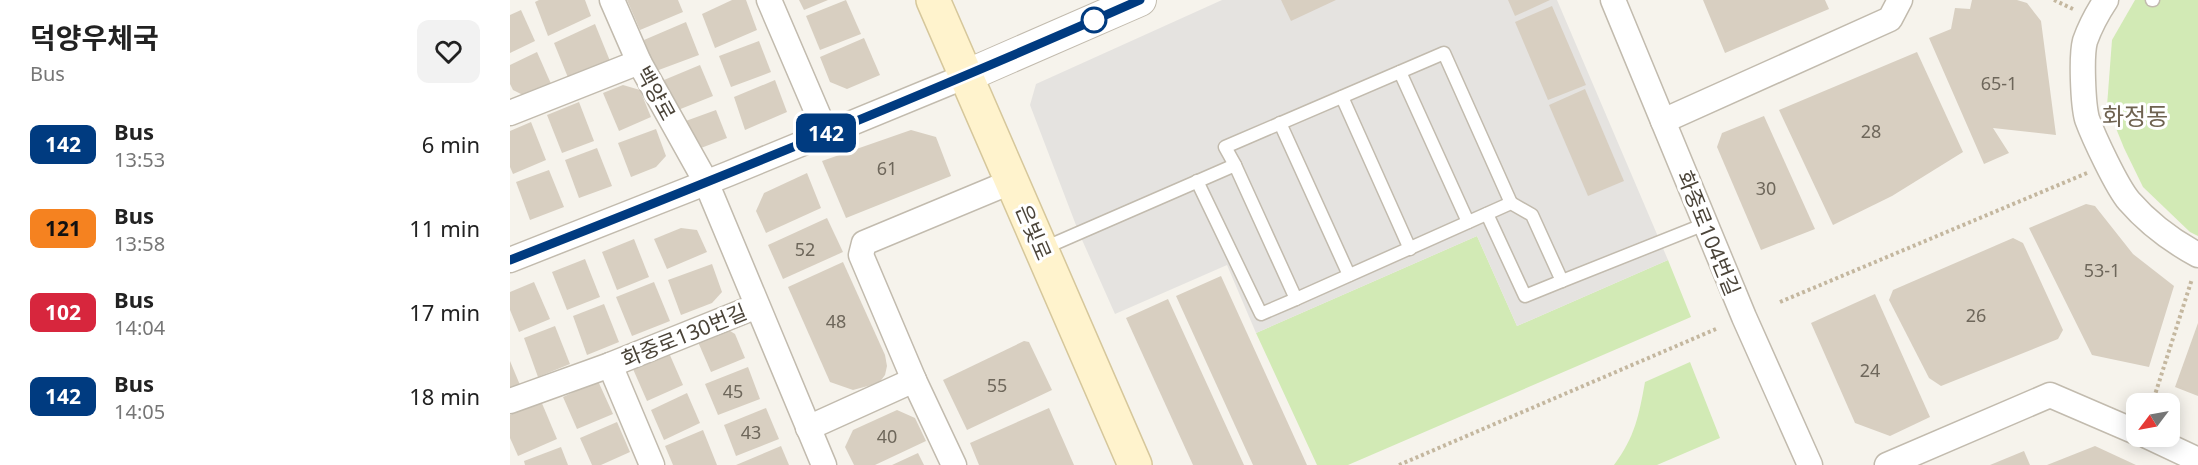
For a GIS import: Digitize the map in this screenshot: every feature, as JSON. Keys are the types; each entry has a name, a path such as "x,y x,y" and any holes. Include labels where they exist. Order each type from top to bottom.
{"main road":[{"name":"은빛로","path":"933,0 1135,465"}],"street":[{"name":"백양로","path":"612,0 639,62 706,182"},
{"path":"769,0 826,133"},
{"path":"510,260 966,76 1140,0"},
{"name":"화중로104번길","path":"1613,0 1744,317 1810,465"},
{"path":"1663,121 1890,19 1900,0"},
{"path":"2106,0 2085,42 2083,78 2087,118 2127,199 2152,226 2198,255"},
{"path":"510,113 639,62"},
{"path":"954,465 914,380 861,255 864,243 1013,181"},
{"name":"화중로130번길","path":"706,182 824,465"},
{"name":"화중로130번길","path":"510,400 610,364 757,306"},
{"name":"화중로130번길","path":"610,364 652,465"},
{"path":"808,428 914,380"},
{"path":"1887,465 2050,395 2126,428"},
{"path":"2170,447 2198,460"}],"lane":[{"path":"1296,299 1226,147 1444,53 1511,204 1532,215 1562,281"},
{"path":"1400,72 1468,222"},
{"path":"1342,97 1410,249"},
{"path":"1280,123 1349,275"},
{"path":"1041,250 1235,165"},
{"path":"1197,181 1261,314 1511,204"},
{"path":"1487,214 1525,296 1706,224"}],"path":[{"path":"2054,0 2076,10"},
{"path":"1780,302 2090,171"},
{"path":"2156,393 2192,279"},
{"path":"1399,465 1716,329"}],"green space":[{"path":"2135,0 2198,0 2198,236 2190,232 2143,187 2107,106 2112,40"},
{"path":"1477,236 1517,326 1668,260 1691,317 1348,465 1317,465 1256,333"},
{"path":"1690,362 1720,438 1657,465 1614,465 1627,445 1635,425 1645,382"}],"shaded area":[{"path":"1222,0 1557,0 1668,260 1517,326 1477,236 1256,333 1227,265 1115,314 1079,233 1030,105 1036,84"}],"building":[{"path":"539,0 585,0 591,16 548,36 535,2"},
{"path":"627,0 678,0 683,12 640,30"},
{"path":"732,0 746,0 757,30 715,48 702,14"},
{"path":"799,0 828,0 804,10"},
{"path":"846,0 861,34 820,50 806,16"},
{"path":"1281,0 1336,0 1291,21"},
{"path":"1508,0 1550,0 1515,16"},
{"path":"1703,0 1825,0 1829,9 1725,53"},
{"path":"1972,0 2017,0 2027,3 2041,21 2056,135 1993,128 2009,153 1984,164 1929,38 1951,29 1955,8 1970,9"},
{"path":"1552,6 1586,85 1548,100 1515,22"},
{"path":"521,10 535,41 510,53 510,15"},
{"path":"686,22 699,55 656,71 644,40"},
{"path":"595,24 610,61 569,80 554,43"},
{"path":"864,38 880,75 847,89 830,82 820,57"},
{"path":"759,41 771,72 731,87 719,56"},
{"path":"537,52 552,86 527,97 513,90 510,84 510,65"},
{"path":"1917,52 1963,152 1892,196 1833,225 1779,110"},
{"path":"700,65 713,96 678,110 664,80"},
{"path":"775,80 787,112 745,130 734,97"},
{"path":"623,85 640,90 651,117 619,131 603,93"},
{"path":"1585,89 1624,181 1588,196 1549,105"},
{"path":"579,102 594,141 562,153 547,115"},
{"path":"716,110 727,138 701,148 690,141 683,122"},
{"path":"1764,116 1815,229 1761,250 1717,147 1722,133"},
{"path":"531,122 546,160 513,174 510,167 510,131"},
{"path":"656,129 666,156 656,167 631,177 618,143"},
{"path":"911,130 936,137 951,176 846,218 822,161"},
{"path":"597,148 612,186 579,198 565,160"},
{"path":"549,170 564,207 530,220 516,182"},
{"path":"807,173 821,208 766,233 756,211 764,193"},
{"path":"2086,204 2095,206 2133,254 2174,286 2149,367 2092,355 2029,228"},
{"path":"827,218 843,252 783,279 768,245"},
{"path":"681,228 697,230 707,252 667,269 654,239"},
{"path":"2013,238 2023,243 2063,330 2058,339 1941,386 1929,378 1889,300 1893,290"},
{"path":"634,239 649,277 617,290 602,252"},
{"path":"585,259 600,297 567,310 552,272"},
{"path":"843,262 885,355 887,366 885,375 879,383 853,390 830,382 788,287"},
{"path":"712,264 722,292 712,303 681,315 668,280"},
{"path":"1221,276 1307,465 1253,465 1176,296"},
{"path":"534,282 550,319 519,332 510,310 510,292"},
{"path":"654,282 670,321 632,336 616,297"},
{"path":"1875,294 1930,417 1890,436 1855,423 1811,323"},
{"path":"1168,299 1244,465 1193,465 1126,318"},
{"path":"604,304 619,342 587,355 573,316"},
{"path":"2198,323 2198,396 2175,387"},
{"path":"555,326 570,364 538,377 524,338"},
{"path":"727,329 735,334 745,358 711,372 698,342"},
{"path":"1024,341 1029,342 1052,390 967,430 943,380"},
{"path":"669,353 683,385 647,401 633,369"},
{"path":"510,361 520,385 510,389"},
{"path":"748,367 760,399 718,415 705,384"},
{"path":"598,381 613,414 577,429 563,397"},
{"path":"687,393 700,423 664,440 651,410"},
{"path":"541,401 557,439 518,456 510,438 510,415"},
{"path":"766,408 779,439 736,456 724,425"},
{"path":"1049,408 1074,465 979,465 970,443"},
{"path":"897,410 915,418 926,441 875,465 854,465 845,447 853,430"},
{"path":"617,422 630,452 601,465 592,465 580,438"},
{"path":"703,430 717,465 673,465 665,446"},
{"path":"781,446 789,465 736,465"},
{"path":"2095,446 2136,465 2047,465"},
{"path":"561,447 568,465 525,465 524,461"},
{"path":"2024,451 2030,465 1990,465"},
{"path":"918,453 924,465 892,465"}],"bus line":[{"name":"142","path":"510,260 728,174 966,76 1140,0"}],"district":[{"name":"화정동","path":"2135,115"}]}
